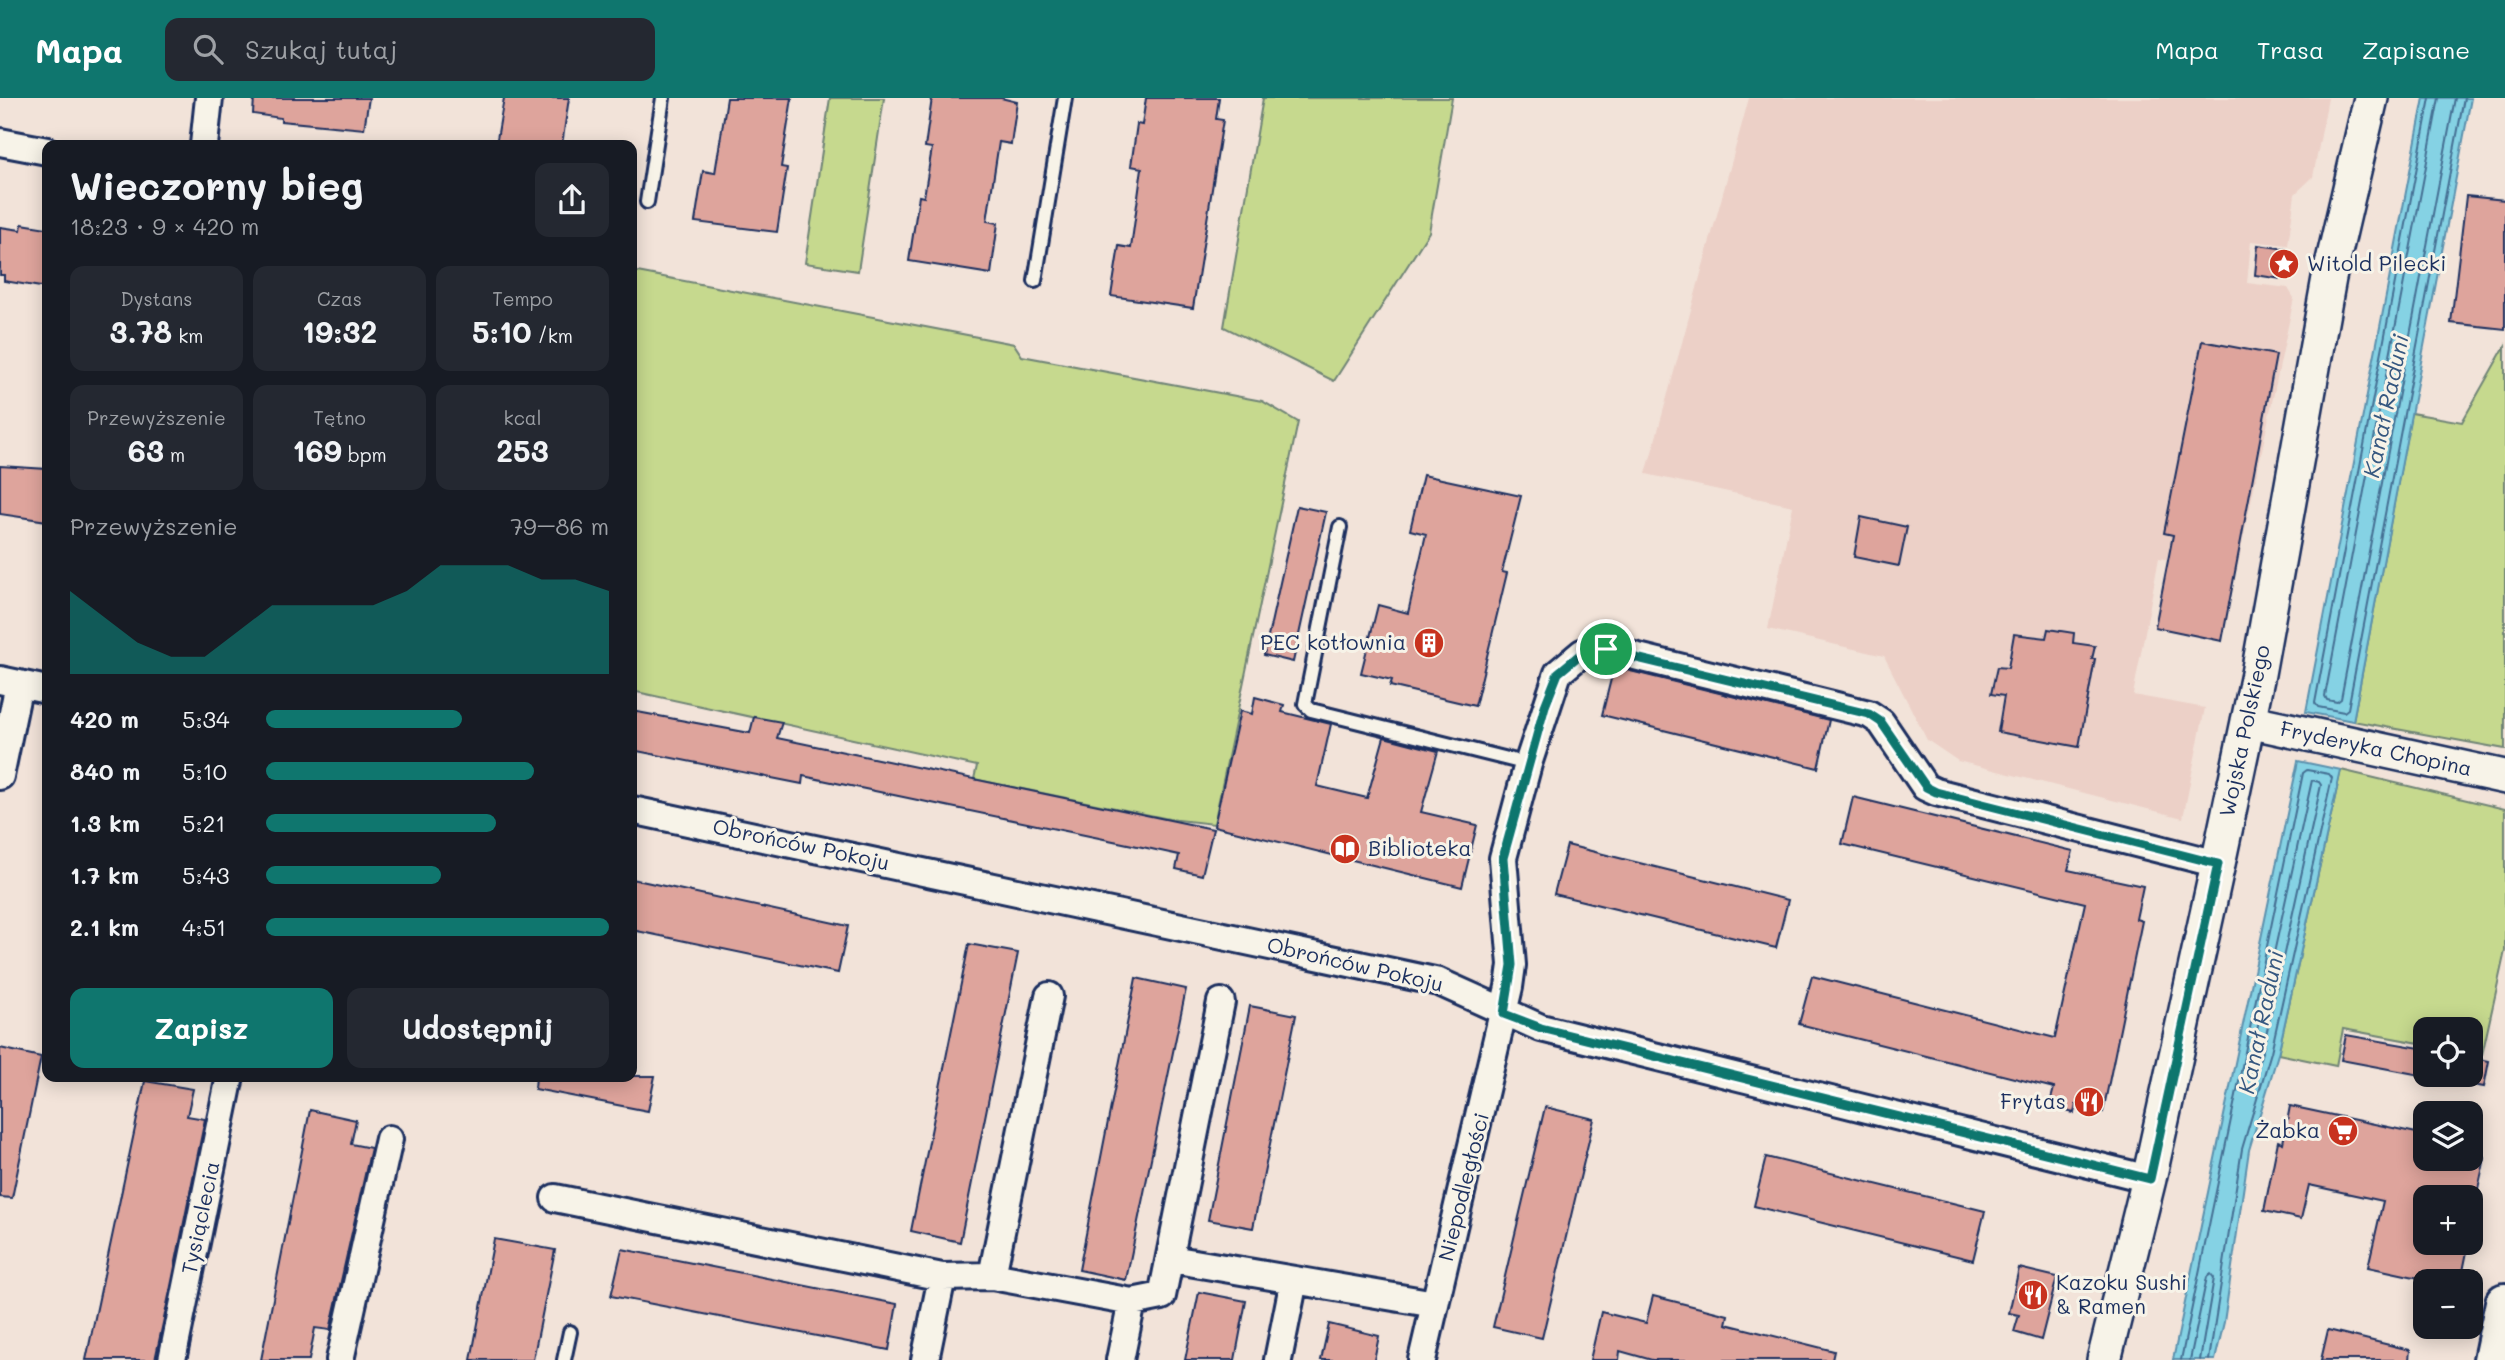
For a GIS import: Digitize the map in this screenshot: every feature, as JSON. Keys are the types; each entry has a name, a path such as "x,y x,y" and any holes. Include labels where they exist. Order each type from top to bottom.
{"main road":[{"path":"2493,1360 2505,1303"}],"street":[{"path":"205,140 209,98"},
{"name":"Wojska Polskiego","path":"2104,1360 2150,1179 2218,864 2248,721 2329,278 2371,98"},
{"path":"0,142 42,150"},
{"name":"Niepodległości","path":"1422,1360 1504,1014 1512,965 1503,858 1545,706 1558,673 1582,653 1595,648 1606,649 1869,714 1881,722 1926,787 1936,792 2218,864"},
{"path":"0,776 9,682 42,689"},
{"name":"Fryderyka Chopina","path":"2248,721 2505,777"},
{"name":"Obrońców Pokoju","path":"637,811 1439,982 1504,1014 1541,1028 2150,1179"},
{"path":"992,1276 1049,996"},
{"path":"555,1198 942,1277 992,1276 1132,1302 1162,1296 1221,1002"},
{"name":"Tysiąclecia","path":"172,1360 229,1082"},
{"path":"340,1360 389,1139"},
{"path":"1171,1259 1436,1304"},
{"path":"925,1360 942,1277"},
{"path":"1278,1360 1294,1280"},
{"path":"1120,1360 1132,1302"}],"lane":[{"path":"647,202 663,98"},
{"path":"1035,281 1065,98"},
{"path":"1340,527 1305,704 1311,710 1528,764"},
{"path":"564,1360 570,1332"}],"shaded area":[{"path":"1749,98 2328,98 2313,177 2295,194 2288,245 2251,241 2247,283 2288,288 2294,298 2236,573 2159,558 2133,695 2205,708 2183,818 1958,761 1927,740 1884,656 1768,629 1793,506 1646,474"}],"green space":[{"path":"830,98 884,98 858,271 805,263"},
{"path":"1263,98 1452,98 1429,232 1334,381 1224,327"},
{"path":"637,272 1014,344 1022,356 1262,401 1298,422 1214,824 1169,819 974,779 977,766 637,692"},
{"path":"2505,346 2505,749 2353,721 2411,413 2462,422"},
{"path":"2341,770 2505,809 2505,951 2483,1050 2483,1017 2413,1017 2413,1042 2343,1029 2336,1066 2278,1054"}],"water":[{"name":"Kanał Raduni","path":"2424,98 2471,98 2353,721 2306,712"},
{"name":"Kanał Raduni","path":"2298,761 2341,770 2278,1054 2249,1150 2224,1322 2215,1360 2173,1360"}],"building":[{"path":"254,98 369,98 364,129 281,121 281,118 253,114"},
{"path":"504,98 569,98 563,140 497,140"},
{"path":"727,98 792,98 781,167 787,168 777,232 695,222 703,171 715,173"},
{"path":"932,98 1001,98 1017,102 1011,144 999,142 987,221 998,223 991,274 909,261 919,196 924,197 932,148 925,147"},
{"path":"1146,98 1219,98 1216,119 1223,120 1193,308 1111,296 1119,246 1131,248 1142,168 1131,166 1137,124 1142,125"},
{"path":"2466,196 2505,200 2505,329 2451,323"},
{"path":"22,224 42,227 42,287 4,281 4,275 0,275 0,227 21,230"},
{"path":"2258,245 2286,249 2282,279 2255,275"},
{"path":"2202,341 2276,355 2222,641 2155,627 2173,535 2164,533"},
{"path":"0,466 42,469 42,520 0,514"},
{"name":"PEC kotłownia","path":"1423,475 1521,496 1502,572 1507,573 1475,706 1390,686 1392,680 1361,673 1378,605 1408,613 1426,534 1410,530"},
{"path":"1297,506 1326,512 1293,662 1264,655"},
{"path":"1861,517 1907,527 1899,566 1854,557"},
{"path":"2048,629 2074,633 2073,643 2095,646 2079,747 1998,732 2004,696 1991,694 1997,667 2008,668 2014,634 2046,638"},
{"path":"1614,667 1829,720 1818,768 1602,715"},
{"path":"1255,697 1284,705 1282,712 1331,724 1317,786 1367,798 1384,737 1438,751 1421,812 1477,825 1462,887 1214,826 1240,711 1252,714"},
{"path":"637,712 750,733 754,717 782,722 777,738 1213,829 1202,875 1176,869 1179,855 803,776 802,784 637,751"},
{"path":"1853,797 2073,851 2068,870 2143,886 2136,919 2142,921 2103,1112 2076,1105 2074,1113 2049,1107 2054,1088 1799,1024 1812,976 2055,1038 2085,903 1842,844"},
{"path":"1567,845 1788,900 1776,948 1554,894"},
{"path":"637,880 848,926 838,973 637,931"},
{"path":"969,944 1018,953 960,1242 911,1231"},
{"path":"1136,978 1186,989 1126,1280 1079,1270"},
{"path":"1250,1006 1296,1015 1253,1228 1208,1220"},
{"path":"2346,1035 2413,1047 2413,1074 2341,1060"},
{"path":"0,1048 41,1057 12,1198 0,1197"},
{"path":"2483,1060 2489,1061 2483,1087"},
{"path":"637,1076 655,1076 648,1111 535,1089 536,1082 637,1082"},
{"path":"145,1082 193,1089 187,1116 205,1119 155,1360 86,1360"},
{"path":"2290,1106 2413,1132 2413,1171 2482,1171 2479,1185 2413,1185 2413,1255 2466,1255 2463,1269 2413,1269 2413,1277 2368,1267 2383,1201 2309,1185 2301,1219 2264,1211 2278,1141 2283,1143"},
{"path":"1545,1107 1594,1119 1542,1338 1493,1327"},
{"path":"310,1110 356,1120 351,1144 371,1148 330,1330 315,1328 309,1360 261,1360"},
{"path":"1766,1157 1985,1211 1973,1260 1754,1206"},
{"path":"494,1239 555,1250 533,1360 471,1360"},
{"path":"622,1249 897,1304 889,1350 611,1296"},
{"name":"Kazoku Sushi & Ramen","path":"2019,1268 2057,1277 2041,1340 2014,1332 2019,1315 2009,1313"},
{"path":"1199,1292 1246,1301 1235,1360 1185,1360"},
{"path":"1653,1296 1728,1315 1726,1324 1834,1351 1832,1360 1652,1360 1620,1351 1619,1360 1590,1360 1601,1312 1646,1323"},
{"path":"1329,1324 1379,1336 1374,1360 1321,1360"},
{"path":"2328,1330 2410,1350 2409,1360 2321,1360"}],"place":[{"name":"Witold Pilecki","path":"2284,264"},
{"name":"PEC kotłownia","path":"1429,643"},
{"name":"Biblioteka","path":"1345,849"},
{"name":"Frytas","path":"2089,1102"},
{"name":"Żabka","path":"2343,1131"},
{"name":"Kazoku Sushi & Ramen","path":"2033,1295"}],"route":[{"path":"1595,648 1606,649 1843,705 1869,714 1881,722 1926,787 1936,792 2218,864 2150,1179 1541,1028 1504,1014 1512,965 1503,858 1528,764 1558,673 1582,653 1595,648"}]}
